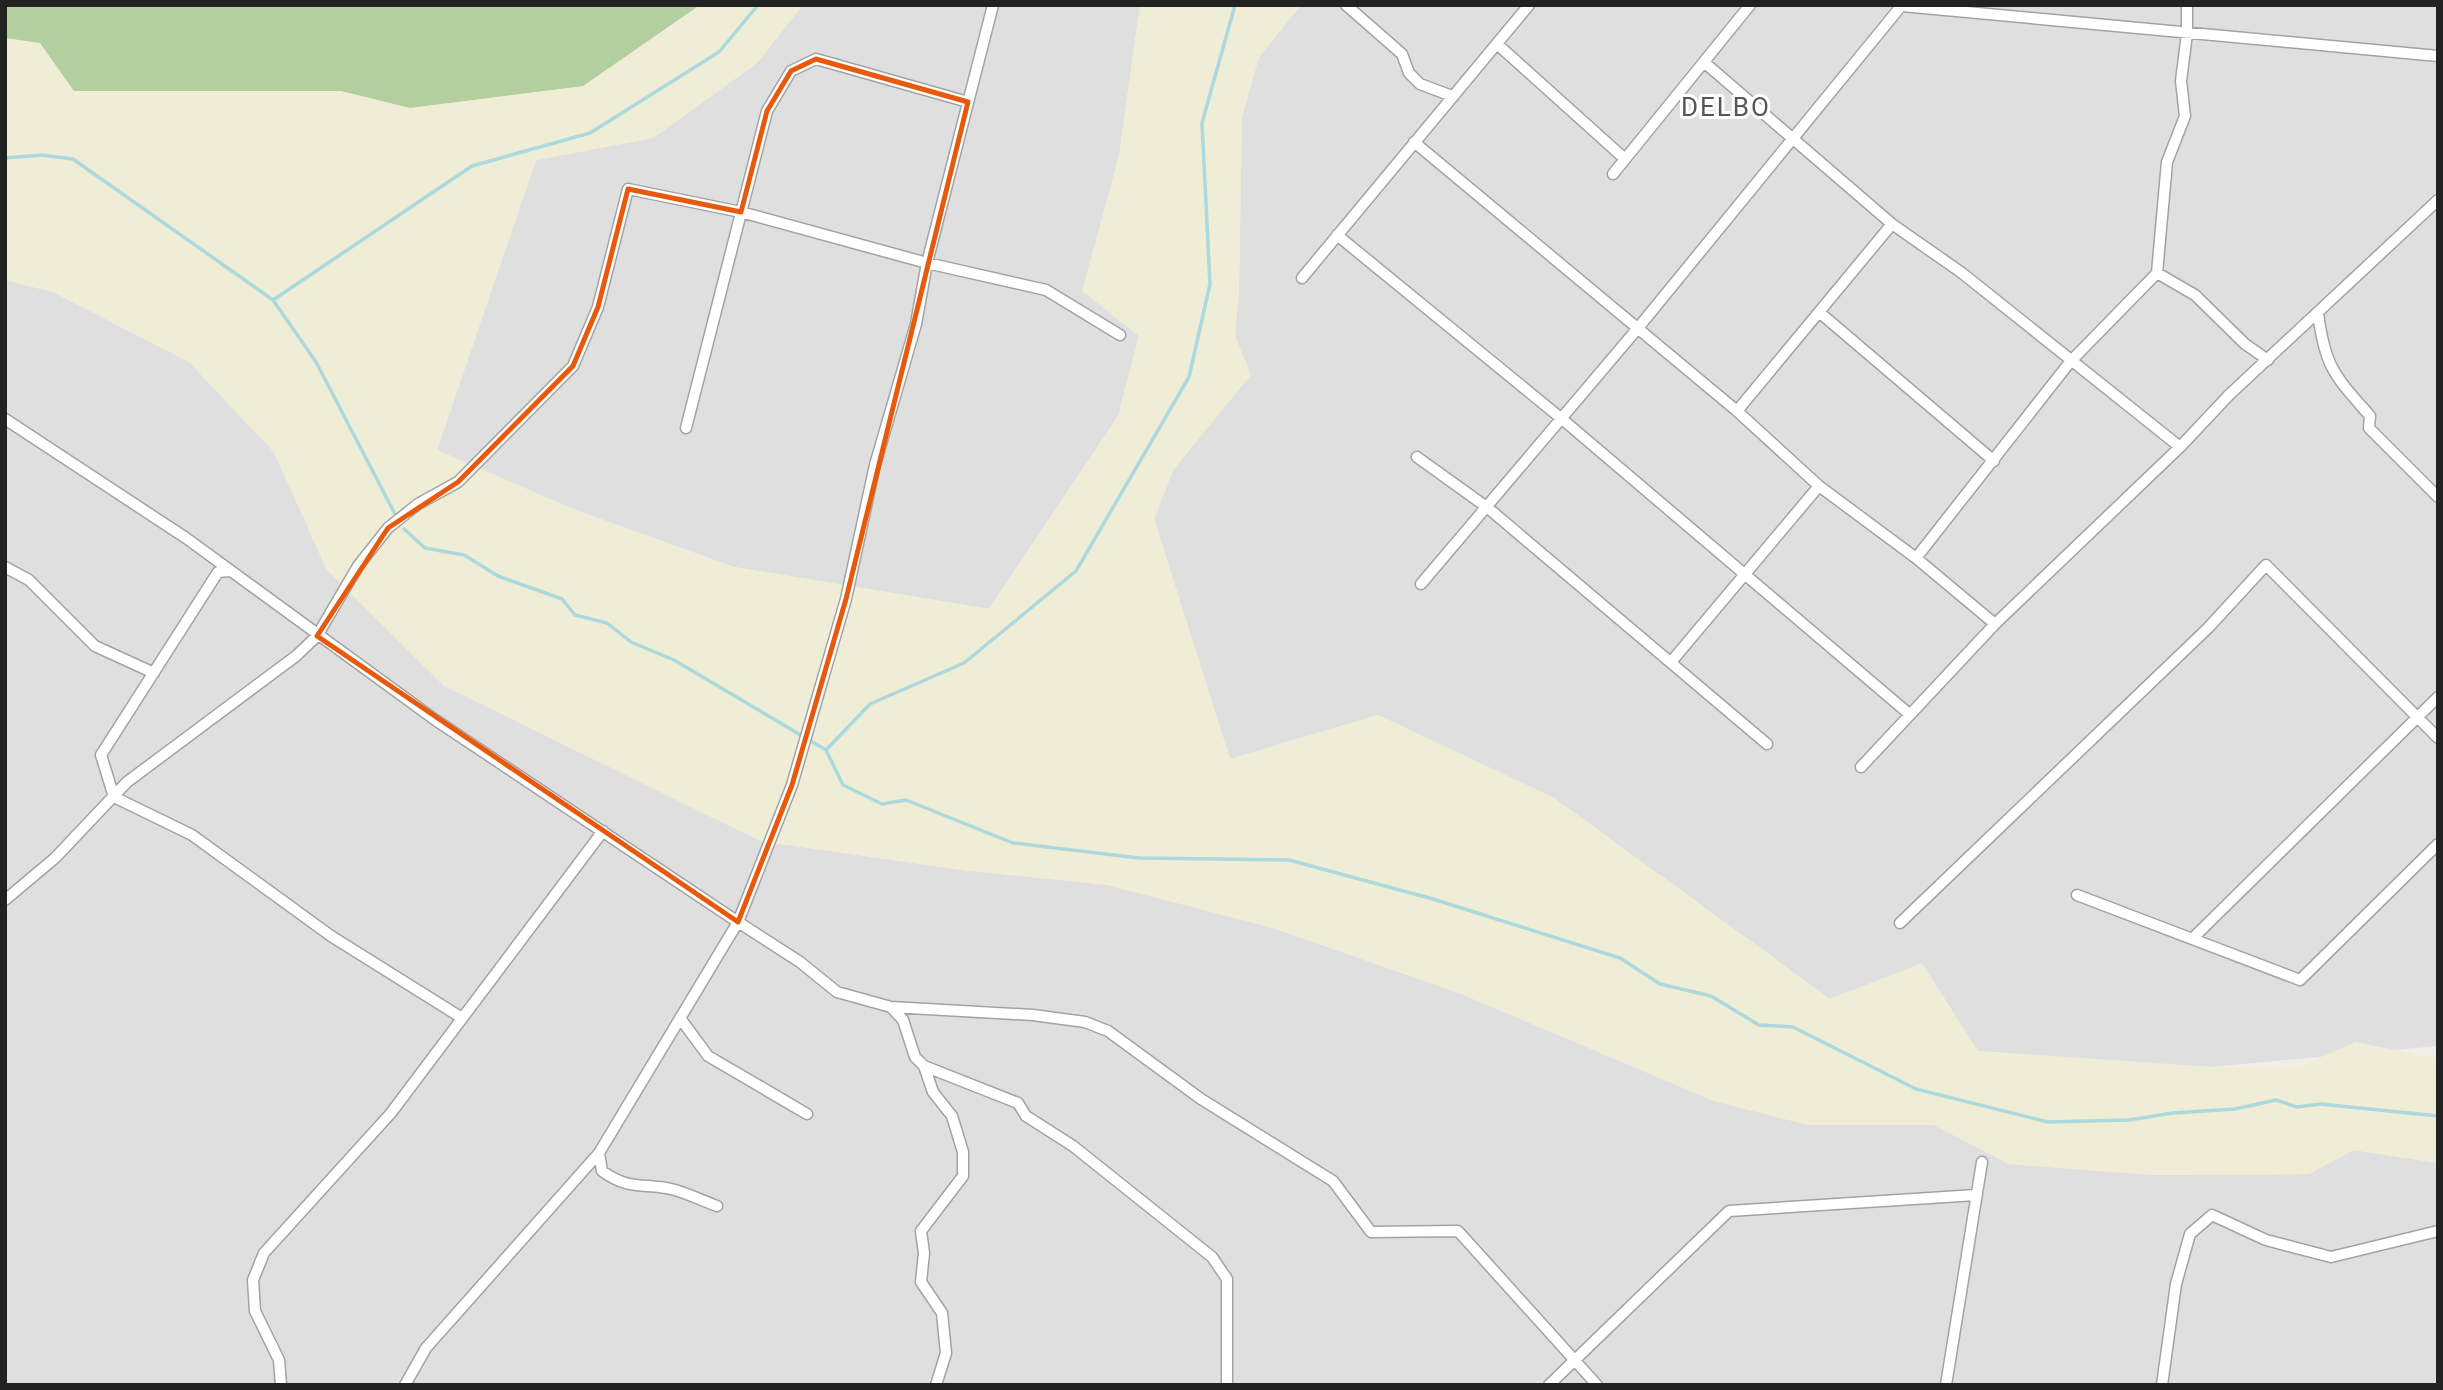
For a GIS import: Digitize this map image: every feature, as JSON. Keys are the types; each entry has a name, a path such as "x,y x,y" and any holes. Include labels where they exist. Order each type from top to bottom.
{"street":[{"path":"405,1385 426,1348 599,1153 738,922 792,785 846,599 876,465 916,324 927,263 993,5"},
{"path":"1346,5 1402,54 1409,73 1420,84 1452,96"},
{"path":"1301,278 1529,5"},
{"path":"1612,174 1750,5"},
{"path":"1916,558 2070,362 2157,273 2167,162 2185,116 2181,81 2187,34 2187,5"},
{"path":"1421,584 1638,328 1902,6 2438,56"},
{"path":"1497,44 1625,159"},
{"path":"686,428 767,111 791,71 816,59 968,102"},
{"path":"1705,62 1892,223 1962,273 2070,362 2180,447"},
{"path":"1415,142 1737,411 1819,486 1916,558 1995,624"},
{"path":"5,900 55,858 127,782 296,656 317,636 358,566 388,528 418,503 458,482 573,366 598,307 628,188 741,212 927,263 1046,289 1120,335"},
{"path":"1861,768 1908,713 1995,624 2180,447 2229,395 2438,200"},
{"path":"1737,411 1892,223"},
{"path":"1338,234 1562,419 1908,713"},
{"path":"2157,273 2195,295 2245,344 2268,360"},
{"path":"1819,312 1994,461"},
{"path":"2318,313 2323,350 2337,378 2370,416 2369,428 2438,497"},
{"path":"5,419 231,571 434,719 800,962 837,992 891,1007 1033,1015 1085,1022 1108,1031 1201,1099 1333,1181 1371,1232 1458,1231 1597,1385"},
{"path":"1417,457 1488,508 1767,744"},
{"path":"1671,662 1819,486"},
{"path":"1900,923 2208,628 2266,565 2438,738"},
{"path":"5,567 29,580 95,646 153,673"},
{"path":"231,571 218,572 101,755 114,797 192,835 331,936 462,1018"},
{"path":"2193,938 2438,697"},
{"path":"281,1385 279,1360 255,1311 253,1280 264,1254 391,1113 603,831"},
{"path":"2077,895 2300,981 2438,844"},
{"path":"891,1007 903,1020 915,1057 924,1066 1018,1102 1026,1116 1073,1146 1212,1257 1227,1279 1227,1385"},
{"path":"680,1018 708,1056 807,1114"},
{"path":"924,1066 933,1092 951,1116 963,1153 963,1176 921,1231 924,1253 922,1282 942,1313 946,1353 936,1385"},
{"path":"599,1153 602,1171 616,1181 642,1188 674,1189 717,1206"},
{"path":"1946,1385 1982,1162"},
{"path":"1549,1385 1729,1211 1976,1195"},
{"path":"2162,1385 2176,1284 2190,1234 2212,1215 2266,1240 2331,1257 2438,1231"}],"highlighted area":[{"path":"816,59 968,102 846,599 792,785 738,922 317,636 388,528 458,482 573,366 598,307 628,189 741,212 767,111 791,71"}],"shaded area":[{"path":"700,5 803,5 757,63 653,138 536,160 437,450 573,509 734,567 989,609 1118,416 1139,336 1082,291 1119,156 1140,5 1301,5 1259,57 1242,117 1239,290 1235,336 1251,375 1173,470 1154,519 1230,759 1378,715 1554,798 1830,999 1922,963 1978,1051 2210,1067 2299,1067 2356,1042 2438,1059 2438,1163 2354,1150 2309,1174 2153,1175 2009,1164 1934,1125 1808,1125 1714,1101 1459,993 1273,928 1108,885 962,870 760,841 444,686 327,570 274,452 189,362 53,292 5,280 5,38 40,43 74,91 341,91 410,108 671,28"},
{"path":"803,5 1140,5 1119,156 1083,291 1139,336 1118,416 989,609 734,567 573,509 437,450 536,160 653,138 757,63"},
{"path":"1301,5 2438,5 2438,1046 2210,1067 1977,1051 1922,964 1830,999 1554,798 1378,715 1230,759 1154,519 1173,470 1250,375 1235,336 1239,290 1242,117 1259,57"},
{"path":"5,280 53,292 189,362 274,452 327,570 760,841 962,870 1108,885 1273,928 1459,993 1714,1101 1808,1125 1934,1125 2009,1164 2153,1175 2308,1174 2354,1150 2438,1163 2438,1385 5,1385"}],"green space":[{"path":"5,5 700,5 583,86 410,108 341,91 74,91 40,43 5,38"}],"waterway":[{"path":"273,300 472,166 590,133 719,52 758,5"},
{"path":"826,750 870,704 964,663 1076,571 1189,377 1210,284 1202,123 1235,5"},
{"path":"5,158 42,155 73,159 273,300 316,362 395,514"},
{"path":"404,529 425,548 464,555 498,576 562,599 575,615 607,623 631,642 674,660 826,750 843,785 882,804 906,800 1013,843 1139,858 1289,860 1433,899 1620,958 1660,984 1711,996 1759,1025 1793,1027 1916,1089 2048,1122 2129,1120 2173,1113 2235,1109 2276,1100 2297,1107 2320,1104 2438,1116"}],"district":[{"name":"DELBO","path":"1726,107"}]}
